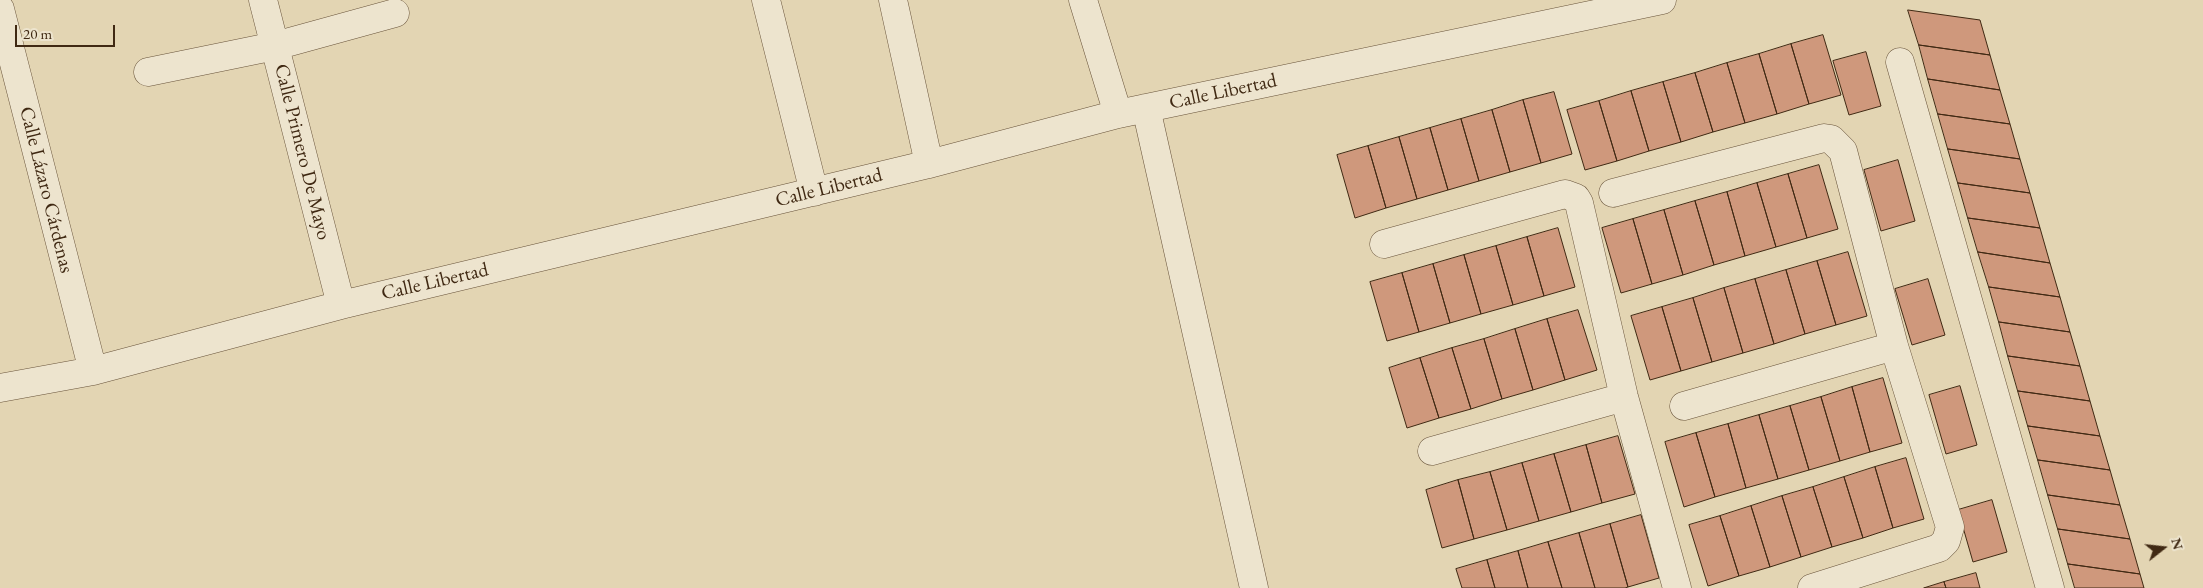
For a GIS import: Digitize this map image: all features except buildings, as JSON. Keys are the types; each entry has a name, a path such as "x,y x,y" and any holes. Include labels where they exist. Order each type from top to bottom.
{"street":[{"name":"Calle Primero De Mayo","path":"263,0 341,305"},
{"path":"766,0 814,192"},
{"path":"893,0 929,164"},
{"path":"1083,0 1118,114"},
{"name":"Calle Libertad","path":"0,388 93,372 341,305 929,164 1118,114 1662,0"},
{"name":"Calle Lázaro Cárdenas","path":"0,10 93,372"},
{"path":"148,72 275,46 396,13"},
{"path":"1900,62 2050,588"},
{"path":"1146,108 1254,588"},
{"path":"1613,193 1824,138 1830,139 1843,151 1894,346 1950,527 1949,535 1939,548 1812,588"},
{"path":"1384,244 1565,194 1576,198 1579,203 1624,397 1677,588"},
{"path":"1684,406 1894,346"},
{"path":"1432,450 1624,397"}]}
